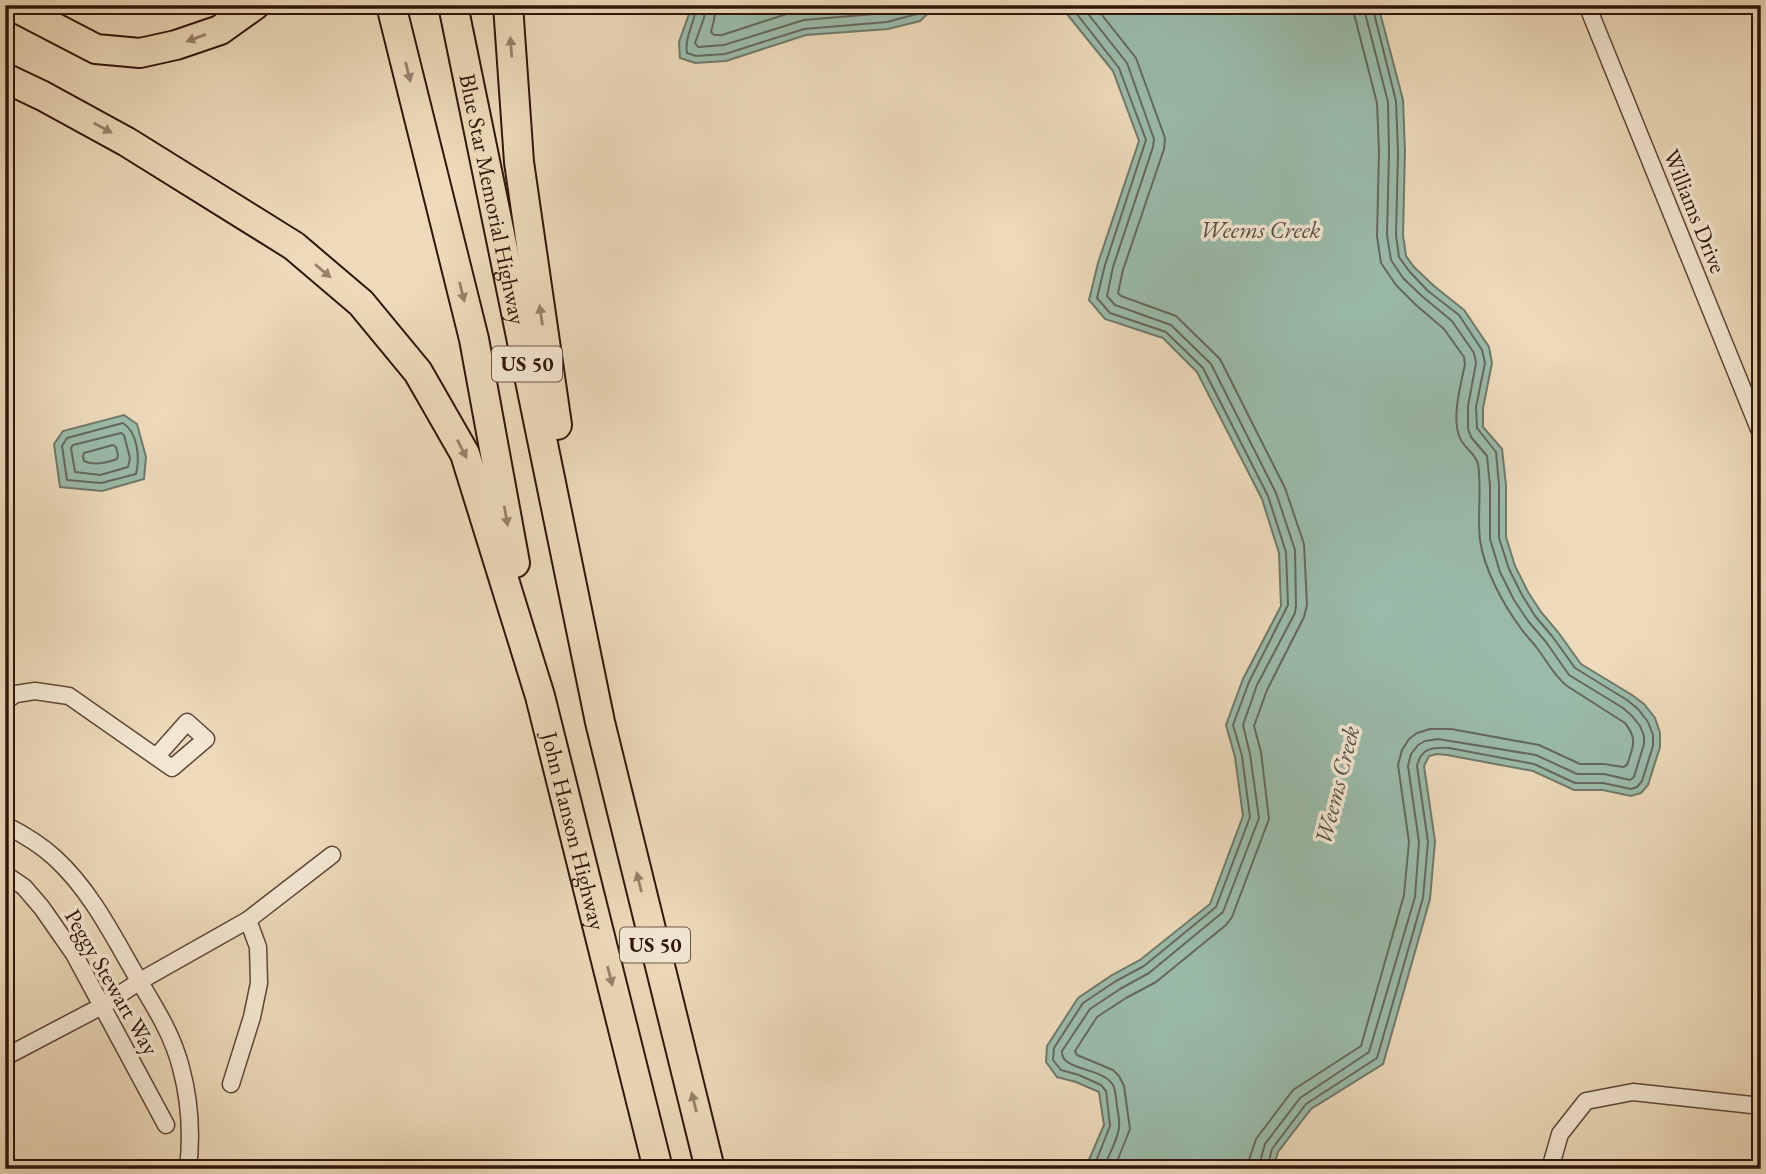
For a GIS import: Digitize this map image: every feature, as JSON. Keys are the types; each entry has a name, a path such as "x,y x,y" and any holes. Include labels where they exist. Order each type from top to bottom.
{"highway":[{"path":"15,5 96,49 140,53 176,45 220,30 254,5"},
{"name":"US 50","path":"391,5 474,339 540,696"},
{"name":"Blue Star Memorial Highway","path":"453,5 600,722"},
{"path":"508,5 519,162 600,722"},
{"path":"5,62 43,96"},
{"path":"5,78 127,142 213,194 294,246 361,303 418,372 466,454 540,696"},
{"name":"John Hanson Highway","path":"540,696 658,1169"},
{"name":"US 50","path":"600,722 710,1169"}],"street":[{"name":"Williams Drive","path":"1587,5 1761,435"},
{"path":"5,701 16,694 35,691 69,696 156,757"},
{"path":"5,825 54,857 80,885 169,1030 189,1100 191,1143 188,1169"},
{"path":"5,1057 102,1006 139,981 248,920 332,855"},
{"name":"Peggy Stewart Way","path":"5,874 24,887 74,954 166,1125"},
{"path":"230,1084 252,1017 259,984 258,947 248,920"},
{"path":"1550,1169 1560,1134 1586,1101 1633,1092 1761,1106"}],"water":[{"path":"690,5 937,5 920,21 888,29 806,35 726,61 695,63 680,58 679,42"},
{"name":"Weems Creek","path":"1056,5 1378,5 1403,100 1403,235 1406,256 1434,286 1464,310 1489,347 1492,363 1483,408 1483,427 1502,449 1506,485 1506,537 1515,566 1541,612 1581,664 1644,704 1655,718 1660,733 1660,747 1648,785 1641,793 1631,796 1603,790 1574,790 1533,771 1447,755 1429,756 1424,766 1435,841 1430,899 1383,1064 1311,1109 1278,1152 1273,1169 1085,1169 1104,1125 1099,1092 1057,1077 1046,1062 1047,1046 1078,998 1140,960 1210,904 1243,816 1235,757 1226,725 1243,679 1281,606 1279,553 1262,499 1197,372 1163,338 1105,319 1089,300 1098,263 1139,141 1113,71 1067,14"},
{"path":"124,415 137,424 146,457 144,479 102,491 60,487 54,444 63,431"}]}
